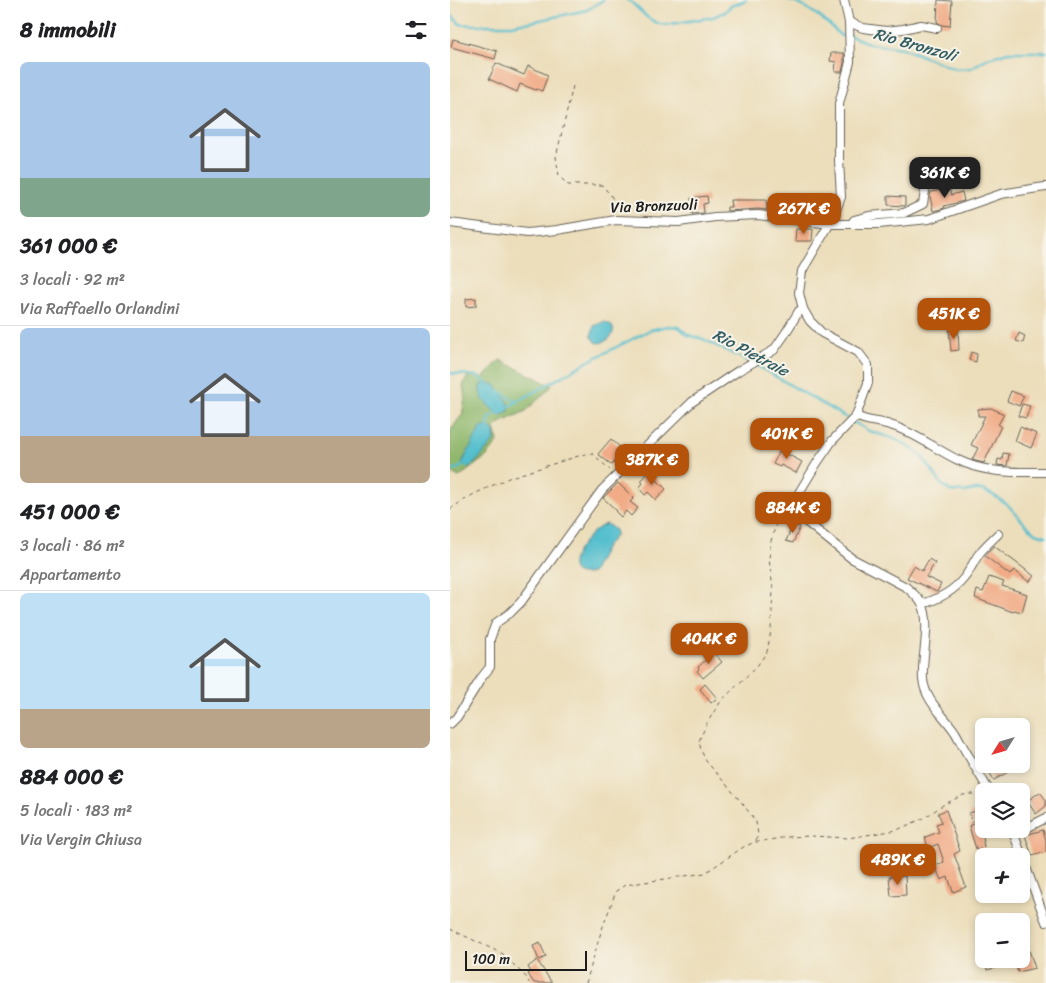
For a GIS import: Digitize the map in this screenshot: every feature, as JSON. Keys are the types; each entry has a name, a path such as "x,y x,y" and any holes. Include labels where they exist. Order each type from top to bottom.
{"street":[{"path":"844,0 848,22 850,62 839,104 841,197 830,224 802,271 799,293 803,309 810,321 822,333 858,352 868,365 868,383 856,416 832,441 817,463 797,496 796,507 803,519 852,558 906,587 914,593 922,604 926,628 923,660 923,680 926,692 933,705 954,731 984,783"},
{"path":"848,22 863,28 886,31 921,25 938,28"},
{"name":"Via Bronzuoli","path":"450,223 527,232 557,230 616,220 679,222 715,217 758,215 830,224 878,224 929,220 1001,194 1046,187"},
{"path":"852,224 854,220 869,216 904,213 923,204 925,191"},
{"path":"450,724 457,717 490,666 490,639 496,623 521,602 602,490 692,402 738,371 774,350 799,311 803,309"},
{"path":"856,416 863,420 890,425 920,438 959,460 984,470 1046,472"},
{"path":"922,604 935,601 950,592 965,577 978,555 998,534"},
{"path":"1030,824 1046,818"},
{"path":"1016,838 1046,922"}],"path":[{"path":"572,86 556,157 559,176 568,185 602,185 612,198 616,220"},
{"path":"450,509 474,494 511,477 585,454 593,454 616,475"},
{"path":"756,842 758,834 756,822 706,761 700,750 699,741 706,723 721,700 757,666 767,652 771,631 773,589 769,560 771,541 776,524 796,507"},
{"path":"586,983 601,932 616,891 624,885 705,873 745,846 756,842 788,837 848,838 897,830 924,818 963,795 975,794"},
{"path":"450,928 503,954 530,983"}],"green space":[{"path":"500,360 552,386 526,411 495,427 498,442 487,456 459,477 450,472 450,431 462,415 465,399 463,385 468,376 474,375 483,378"}],"water":[{"path":"603,322 609,323 612,326 613,333 607,340 597,343 591,336 594,326"},
{"path":"486,383 494,384 509,403 509,411 500,416 486,403 481,395 480,386"},
{"path":"482,427 489,427 494,432 495,440 475,463 467,468 462,463"},
{"path":"607,524 615,530 616,534 607,545 592,573 577,573 574,571 573,563 579,549 598,528"}],"building":[{"path":"938,0 952,1 950,26 937,22"},
{"path":"453,39 497,51 495,59 451,47"},
{"path":"831,53 844,53 842,72 835,72 836,62 830,61"},
{"path":"496,63 524,75 528,66 548,75 542,91 520,84 517,92 489,79"},
{"path":"949,188 951,195 962,192 964,201 933,211 931,192"},
{"path":"707,196 708,203 703,204 704,213 692,214 691,198"},
{"path":"888,196 905,197 905,206 888,205"},
{"path":"730,200 766,200 767,210 727,211 727,207 731,207"},
{"path":"796,229 813,229 812,241 795,241"},
{"path":"476,298 476,306 466,307 466,299"},
{"path":"949,330 958,330 959,350 951,351"},
{"path":"1019,333 1025,336 1023,343 1016,341"},
{"path":"971,352 977,354 976,362 969,360"},
{"path":"1011,391 1024,396 1019,406 1007,401"},
{"path":"1022,404 1030,406 1026,418 1018,416"},
{"path":"991,408 1004,414 998,425 1001,426 984,463 972,460 978,448 971,445 985,416 978,416 978,409"},
{"path":"1020,427 1037,434 1031,448 1015,441"},
{"path":"611,439 624,451 612,465 598,454"},
{"path":"783,445 790,448 787,454 802,462 796,473 781,465 780,467 773,464"},
{"path":"1003,453 1009,454 1007,466 997,465 998,459 1002,460"},
{"path":"649,472 666,489 656,500 648,492 645,495 639,488 643,483 641,481"},
{"path":"618,483 634,498 630,502 638,508 631,516 626,511 621,517 603,498"},
{"path":"793,524 800,527 793,543 786,541"},
{"path":"994,546 1034,576 1029,582 1014,570 1010,575 985,556"},
{"path":"929,559 935,563 926,577 941,584 937,592 907,578 914,566 922,571"},
{"path":"989,577 1004,582 1002,586 1027,594 1022,612 1014,610 1013,612 975,598 977,590 983,592"},
{"path":"714,653 722,662 703,678 697,671 698,667"},
{"path":"705,684 717,698 711,703 700,689"},
{"path":"990,773 1006,773 994,780"},
{"path":"1040,792 1046,800 1046,806 1036,814 1030,805 1030,799"},
{"path":"946,810 960,851 954,854 966,887 953,892 948,877 941,880 935,866 944,862 938,844 928,848 925,837 939,832 936,824 942,822 938,813"},
{"path":"975,811 975,838 983,838 984,847 976,848 969,826 973,824 969,813"},
{"path":"1043,830 1046,840 1046,852 1032,856 1026,838 1030,838 1030,834"},
{"path":"914,859 916,865 905,868 903,862"},
{"path":"905,876 906,895 891,896 889,877"},
{"path":"540,943 546,957 539,960 533,946"},
{"path":"1030,953 1035,968 1018,972 1016,968 1030,968"},
{"path":"537,960 552,983 534,983 528,974 531,972 528,967"}],"waterway":[{"name":"Rio Bronzoli","path":"450,14 460,24 512,25 587,10 603,0"},
{"name":"Rio Bronzoli","path":"627,0 648,18 665,25 713,17 725,12 731,6 746,0"},
{"name":"Rio Bronzoli","path":"787,0 816,14 841,36 848,35 871,44 902,48 956,69 971,68 988,58 1008,52 1046,52"},
{"name":"Rio Pietraie","path":"508,407 587,362 650,330 668,326 679,327 688,335 703,339 761,368 869,431 895,439 919,453 941,484 950,491 982,490 993,495 1008,505 1035,533 1046,536"},
{"path":"450,373 477,376 488,384"},
{"path":"499,391 517,402"},
{"name":"Rio Pietraie","path":"487,429 490,417 498,412"},
{"name":"Rio Pietraie","path":"450,469 453,470 461,467 465,462"}]}
